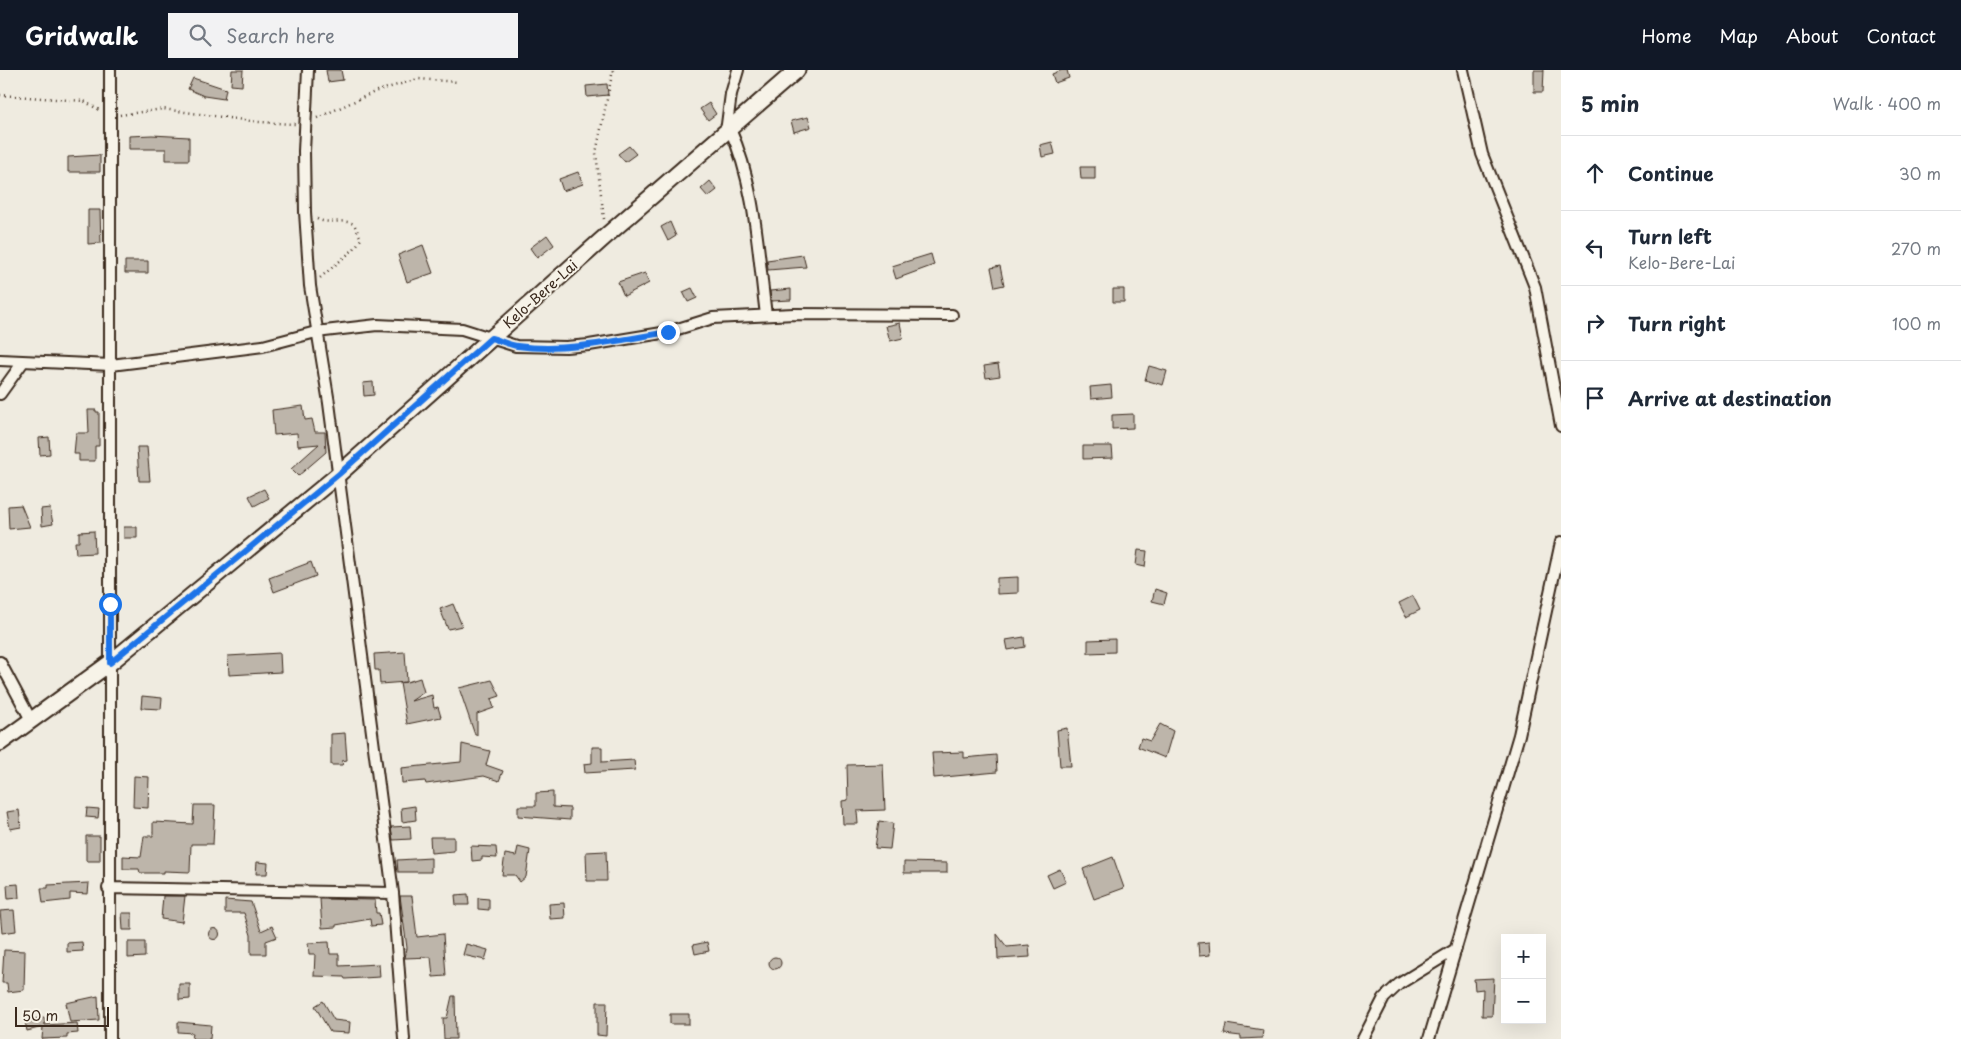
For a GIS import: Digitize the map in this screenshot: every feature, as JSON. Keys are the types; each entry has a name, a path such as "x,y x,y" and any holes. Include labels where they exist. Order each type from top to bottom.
{"main road":[{"name":"Kelo-Bere-Lai","path":"0,743 110,663 339,474 607,235 797,70"}],"street":[{"path":"110,70 111,365 108,888 110,1039"},
{"path":"308,70 305,124 305,212 310,286 339,474 393,893 404,1039"},
{"path":"738,70 731,94 728,131 736,143 750,195 766,315"},
{"path":"1463,70 1482,154 1535,287 1561,426"},
{"path":"0,360 111,365 263,346 316,332 377,325 462,328 516,346 589,345 668,332 713,318 766,315 952,315"},
{"path":"0,394 23,362"},
{"path":"1430,1039 1519,735 1561,542"},
{"path":"0,662 31,720"},
{"path":"108,888 393,893"},
{"path":"1363,1039 1384,998 1399,984 1456,949"}],"path":[{"path":"607,235 596,153 613,70"},
{"path":"0,95 84,101 110,117 163,109 258,122 305,124 376,91 418,79 458,82"},
{"path":"305,212 329,223 344,220 354,224 361,239 354,249 310,286"}],"building":[{"path":"232,70 243,70 242,86 231,85"},
{"path":"326,70 341,70 343,80 328,82"},
{"path":"1067,70 1069,78 1055,83 1052,74"},
{"path":"1534,70 1544,70 1543,92 1534,92"},
{"path":"193,78 226,89 224,99 204,96 188,89"},
{"path":"607,84 608,95 587,97 586,86"},
{"path":"709,103 716,114 708,120 700,109"},
{"path":"808,117 811,127 794,132 791,121"},
{"path":"129,136 189,137 189,160 166,160 166,149 129,149"},
{"path":"1052,142 1055,154 1042,157 1040,145"},
{"path":"629,146 636,154 625,162 618,154"},
{"path":"100,155 100,172 68,172 68,157"},
{"path":"1080,167 1095,167 1095,179 1081,179"},
{"path":"578,172 583,184 563,191 559,179"},
{"path":"710,181 717,190 708,197 701,189"},
{"path":"88,210 100,210 101,243 88,244"},
{"path":"670,222 676,236 668,241 661,227"},
{"path":"547,235 554,245 537,258 530,248"},
{"path":"423,245 433,273 407,282 398,255"},
{"path":"931,254 934,265 896,279 892,266"},
{"path":"803,255 806,267 768,270 767,260"},
{"path":"125,261 148,261 148,273 125,273"},
{"path":"1000,266 1004,285 995,287 991,268"},
{"path":"645,273 649,283 624,296 618,282"},
{"path":"692,288 697,298 688,302 683,292"},
{"path":"791,289 791,300 771,301 770,291"},
{"path":"1113,289 1124,289 1124,302 1113,302"},
{"path":"900,323 903,338 890,341 886,326"},
{"path":"998,364 1000,376 986,378 984,366"},
{"path":"1149,366 1167,371 1163,385 1145,380"},
{"path":"373,382 374,395 364,396 363,383"},
{"path":"1111,385 1112,397 1091,399 1090,387"},
{"path":"303,406 305,420 312,419 315,432 325,432 326,452 298,476 291,469 319,444 298,446 297,433 274,435 272,410"},
{"path":"88,410 99,412 99,446 95,446 95,461 79,461 79,454 74,454 76,433 89,433"},
{"path":"1133,414 1133,428 1112,429 1112,415"},
{"path":"49,437 50,454 40,455 39,438"},
{"path":"1083,446 1112,446 1113,458 1083,459"},
{"path":"137,447 147,447 150,481 139,481"},
{"path":"264,489 269,498 254,506 249,496"},
{"path":"21,505 30,527 9,529 8,506"},
{"path":"50,508 53,524 42,526 41,509"},
{"path":"124,527 137,527 137,538 124,538"},
{"path":"94,531 95,553 76,554 75,542 79,542 79,532"},
{"path":"1138,550 1147,551 1145,567 1136,565"},
{"path":"311,562 316,576 274,592 269,578"},
{"path":"1018,577 1018,593 997,594 997,578"},
{"path":"1155,589 1167,593 1164,604 1152,601"},
{"path":"1413,596 1420,610 1406,617 1399,603"},
{"path":"453,604 462,626 448,629 440,609"},
{"path":"1024,637 1025,647 1008,650 1006,640"},
{"path":"1115,639 1115,652 1088,653 1088,640"},
{"path":"405,652 407,682 420,678 424,692 411,701 432,695 434,708 438,707 441,717 407,724 400,683 406,682 380,684 379,670 375,670 374,654"},
{"path":"280,653 281,672 229,675 228,656"},
{"path":"492,680 500,696 491,699 494,708 477,714 477,735 475,735 459,688"},
{"path":"142,696 162,698 161,709 141,708"},
{"path":"1160,724 1173,731 1165,758 1138,747 1141,738 1150,741"},
{"path":"1067,728 1071,766 1060,766 1057,730"},
{"path":"345,733 347,760 342,761 343,765 331,765 331,734"},
{"path":"462,744 490,751 486,765 503,771 499,781 484,776 426,784 425,781 402,783 401,768 461,762"},
{"path":"592,747 602,747 602,762 634,760 635,770 585,773 584,764 592,763"},
{"path":"964,752 964,758 996,755 997,772 934,778 932,753"},
{"path":"883,764 885,810 857,811 858,824 843,824 842,801 848,800 847,765"},
{"path":"134,776 149,777 148,808 133,807"},
{"path":"553,792 553,807 570,808 570,820 518,816 518,806 536,806 536,793"},
{"path":"194,805 215,805 213,844 191,844 190,872 164,871 164,873 140,873 139,869 123,869 123,856 141,857 144,836 153,836 153,822 193,824"},
{"path":"415,806 416,820 402,822 401,808"},
{"path":"87,808 99,809 98,818 86,817"},
{"path":"19,810 21,827 10,829 7,812"},
{"path":"879,821 893,823 890,849 875,848"},
{"path":"410,826 411,839 393,840 391,827"},
{"path":"86,836 100,836 100,861 86,861"},
{"path":"430,837 454,837 454,851 431,853"},
{"path":"471,846 496,847 497,858 482,857 482,860 472,861"},
{"path":"518,847 530,850 526,877 520,882 515,875 502,875 505,854 516,856"},
{"path":"606,851 607,881 587,881 586,852"},
{"path":"1113,857 1124,888 1094,899 1083,869"},
{"path":"431,858 431,872 398,872 397,860"},
{"path":"257,862 268,863 267,874 256,874"},
{"path":"904,862 947,863 947,873 904,873"},
{"path":"1060,869 1066,882 1053,888 1047,875"},
{"path":"89,883 88,894 70,893 70,900 43,903 41,888 48,888 48,885"},
{"path":"18,884 19,898 8,899 7,885"},
{"path":"468,894 469,905 456,905 455,895"},
{"path":"163,896 185,896 182,922 161,919"},
{"path":"400,896 412,896 417,937 443,934 446,976 433,977 431,957 405,958 407,948"},
{"path":"478,898 489,899 489,910 478,909"},
{"path":"320,899 375,900 376,913 379,913 381,925 371,926 370,919 336,925 336,927 322,928"},
{"path":"225,900 251,902 261,931 272,926 277,937 266,941 266,954 251,954 251,935 244,913 225,913"},
{"path":"564,903 565,918 550,919 549,904"},
{"path":"14,910 16,931 2,933 0,911"},
{"path":"122,913 132,913 132,930 123,930"},
{"path":"212,929 216,929 219,934 218,938 212,939 209,936 209,932"},
{"path":"997,934 1007,947 1029,945 1030,957 998,959"},
{"path":"82,942 83,951 67,952 67,943"},
{"path":"128,942 145,942 145,957 128,958"},
{"path":"329,942 330,954 339,954 339,966 379,964 380,977 345,979 344,977 314,976 315,954 309,954 308,943"},
{"path":"707,942 709,951 695,954 693,945"},
{"path":"1209,942 1210,955 1199,956 1198,943"},
{"path":"466,944 488,950 485,960 463,955"},
{"path":"4,950 25,951 24,990 8,992 7,983 2,983"},
{"path":"777,957 780,958 780,968 773,969 770,968 769,961 770,958"},
{"path":"1494,978 1492,1016 1482,1016 1483,989 1475,990 1474,979"},
{"path":"179,984 190,984 190,999 179,1000"},
{"path":"98,996 99,1020 70,1022 66,1003"},
{"path":"452,996 455,996 456,1039 444,1039 443,1018 447,1018"},
{"path":"323,1001 334,1020 350,1022 349,1033 330,1032 315,1006"},
{"path":"597,1002 607,1002 606,1036 597,1035"},
{"path":"670,1014 689,1014 689,1024 670,1024"},
{"path":"44,1017 45,1025 77,1023 78,1033 67,1034 67,1038 42,1039 43,1027 27,1031 25,1021"},
{"path":"178,1022 211,1025 210,1039 192,1039 193,1033 178,1032"},
{"path":"1226,1024 1263,1030 1262,1038 1241,1039 1241,1036 1224,1034"}],"route":[{"path":"110,604 110,663 339,474 491,338 516,346 566,347 668,332"}]}
